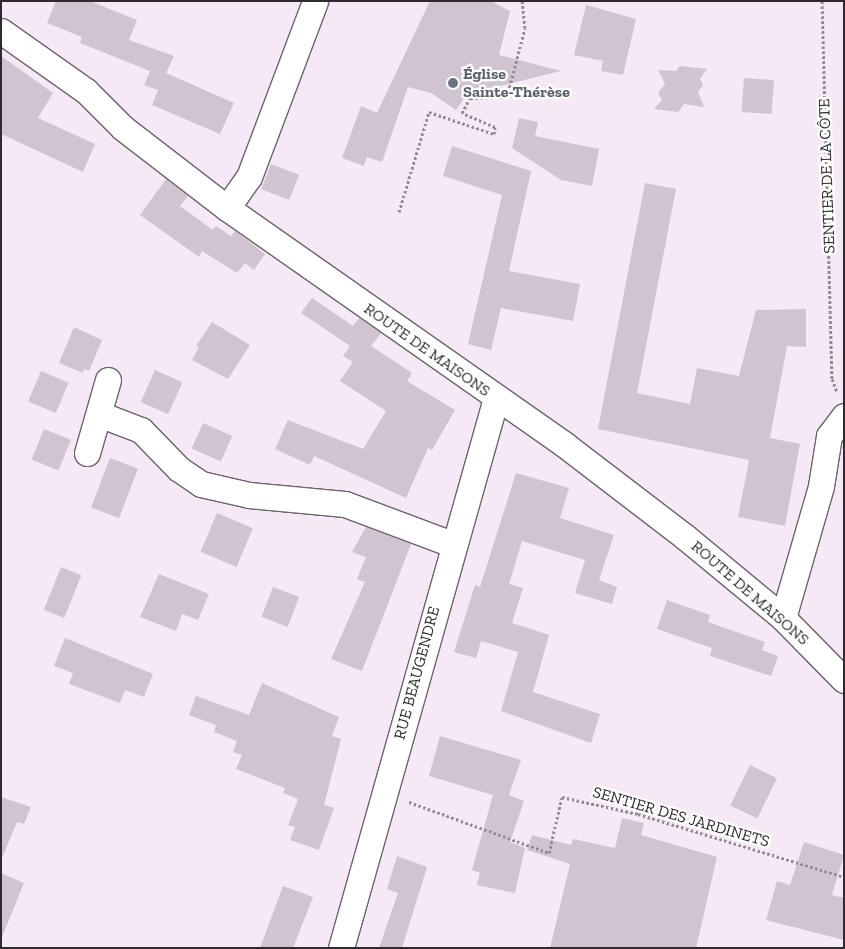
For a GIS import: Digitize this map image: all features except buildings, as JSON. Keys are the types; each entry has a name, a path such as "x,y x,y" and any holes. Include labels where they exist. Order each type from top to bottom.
{"street":[{"path":"227,208 249,177 314,1"},
{"name":"ROUTE DE MAISONS","path":"1,31 86,92 123,128 227,208 565,445 783,618 844,680"},
{"path":"87,453 108,380"},
{"name":"RUE BEAUGENDRE","path":"341,948 452,544 496,398"},
{"path":"783,618 821,486 829,436 842,409"},
{"path":"99,414 141,430 179,469 201,484 249,495 345,504 452,544"}],"path":[{"path":"399,212 429,112 494,134 495,127 462,113 470,98 507,97 525,28 522,1"},
{"name":"SENTIER DE LA CÔTE","path":"822,1 832,379 842,409"},
{"name":"SENTIER DES JARDINETS","path":"384,793 549,853 562,797 638,814 844,877"}],"place":[{"name":"Église Sainte-Thérèse","path":"453,83"}]}
